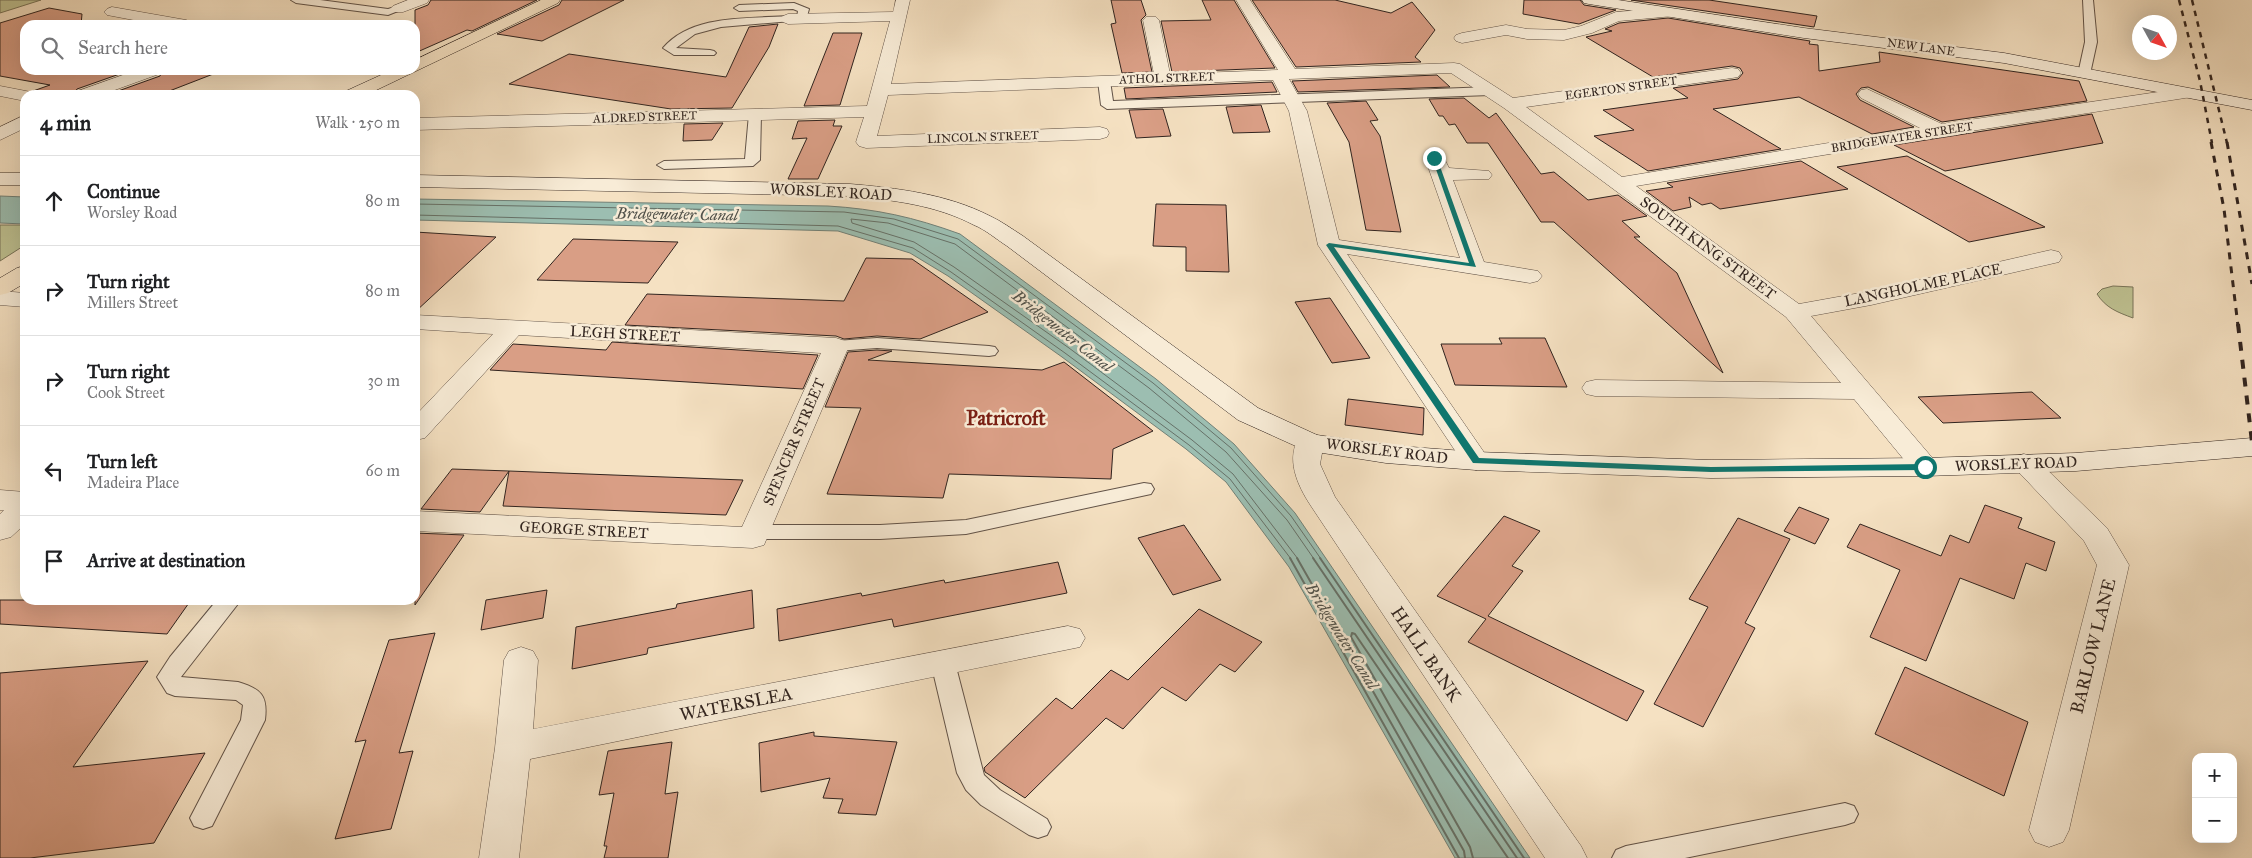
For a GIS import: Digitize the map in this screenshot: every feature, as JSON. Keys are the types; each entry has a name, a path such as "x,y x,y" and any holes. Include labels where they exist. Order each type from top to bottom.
{"main road":[{"path":"420,62 553,0"},
{"path":"363,90 395,75"},
{"path":"0,288 20,276"}],"street":[{"path":"398,9 422,0"},
{"path":"1243,0 1287,69 1286,73 1280,78 1298,112 1329,245 1476,461"},
{"name":"NEW LANE","path":"1589,0 1669,13 2004,58 2252,105"},
{"path":"795,18 901,8 875,110"},
{"path":"112,12 158,20"},
{"path":"1462,38 1506,30 1527,34 1564,35 1586,30 1616,17 1669,13"},
{"path":"1151,20 1163,79"},
{"name":"ATHOL STREET","path":"881,90 1454,68"},
{"name":"SOUTH KING STREET","path":"1454,68 1510,104 1795,312 1925,467"},
{"name":"EGERTON STREET","path":"1510,104 1732,73"},
{"path":"98,90 139,75"},
{"path":"0,91 20,95"},
{"name":"BRIDGEWATER STREET","path":"1620,183 1939,130 2185,93"},
{"path":"1867,94 1939,130"},
{"name":"ALDRED STREET","path":"420,124 875,110"},
{"name":"LINCOLN STREET","path":"875,110 866,142 1100,133"},
{"path":"0,134 20,124"},
{"path":"1474,266 1437,166 1482,175"},
{"path":"0,179 20,179"},
{"name":"WORSLEY ROAD","path":"420,181 850,190 897,195 944,206 982,220 1015,241 1248,414 1310,442 1386,454 1476,461 1711,469 1925,467 2085,461 2252,447"},
{"path":"1329,245 1530,276"},
{"name":"LANGHOLME PLACE","path":"1795,312 1871,298 2050,257"},
{"path":"0,298 20,300"},
{"name":"LEGH STREET","path":"420,322 836,346"},
{"path":"420,427 513,327"},
{"name":"SPENCER STREET","path":"754,535 836,346"},
{"path":"1595,388 1862,391"},
{"name":"HALL BANK","path":"1310,442 1306,464 1321,499 1567,858"},
{"name":"BARLOW LANE","path":"2024,463 2096,535 2113,565 2049,830"},
{"path":"0,500 20,502"},
{"path":"0,530 20,512"},
{"name":"GEORGE STREET","path":"420,522 754,535"},
{"name":"WATERSLEA","path":"513,748 1068,638"},
{"path":"499,858 513,748 521,660"}],"lane":[{"path":"296,0 388,12 398,9"},
{"path":"2084,74 2091,42 2088,0"},
{"path":"710,53 674,52 669,48 691,32 720,24 795,18 804,9 794,6 739,8"},
{"path":"1104,81 1107,105 1490,91"},
{"path":"664,165 748,163 753,160 755,114"},
{"path":"836,346 877,343 989,351"},
{"path":"754,535 880,532 966,527 1144,488"},
{"path":"203,818 253,720 256,706 250,696 238,691 174,687 169,676 178,662 226,605"},
{"path":"943,663 970,774 975,785 983,793 1038,827"},
{"path":"1626,858 1844,814"}],"green space":[{"path":"0,0 41,0 0,13"},
{"path":"0,225 20,225 20,248 0,261"},
{"path":"2113,286 2133,287 2133,318 2112,309 2097,294 2102,289"}],"water":[{"path":"0,196 20,197 20,224 0,223"},
{"name":"Bridgewater Canal","path":"420,199 828,206 863,209 895,215 960,234 1156,379 1234,444 1295,513 1530,858 1455,858 1289,567 1226,482 1186,449 1062,357 948,276 910,253 838,231 420,220"}],"building":[{"path":"431,0 537,0 472,31 467,30 420,51 420,20 415,20 415,10 428,5"},
{"path":"562,0 624,0 542,41 497,34 559,5"},
{"path":"1111,0 1141,0 1146,15 1141,20 1152,72 1122,73 1111,24 1116,23"},
{"path":"1202,0 1234,0 1275,68 1172,72 1161,21 1211,20"},
{"path":"1252,0 1335,0 1391,13 1412,2 1435,30 1415,57 1421,62 1296,67"},
{"path":"1524,0 1580,0 1584,5 1616,10 1579,24 1523,14"},
{"path":"1631,0 1709,0 1817,16 1814,27"},
{"path":"49,8 82,14 81,20 20,20 20,75 117,75 76,90 36,90 50,85 0,76 0,23"},
{"path":"1668,18 1810,41 1809,44 1818,45 1819,71 1880,62 1879,52 2079,81 2087,101 1942,122 1868,87 1861,88 1856,94 1860,100 1914,127 1872,134 1799,97 1713,109 1781,149 1648,171 1594,136 1634,130 1603,110 1688,98 1673,88 1738,79 1743,73 1740,68 1732,66 1653,77 1586,37 1612,31 1605,29 1619,23"},
{"path":"778,24 769,47 732,108 671,109 509,84 569,54 726,77 749,27"},
{"path":"833,33 862,33 840,105 804,106"},
{"path":"211,75 172,90 121,90 160,76"},
{"path":"1437,75 1450,87 1298,92 1292,81"},
{"path":"1272,82 1277,92 1126,99 1124,88"},
{"path":"1464,98 1489,118 1496,113 1541,174 1554,172 1588,200 1618,195 1647,216 1622,221 1640,237 1634,237 1677,273 1723,373 1554,222 1541,222 1488,143 1467,143 1455,124 1449,125 1443,116 1439,116 1429,99"},
{"path":"1366,101 1378,120 1370,121 1380,136 1401,232 1366,230 1349,142 1327,103"},
{"path":"1261,105 1270,132 1233,133 1226,107"},
{"path":"1163,109 1171,136 1136,138 1129,110"},
{"path":"2092,114 2103,143 1945,171 1894,145"},
{"path":"835,120 833,126 842,126 818,179 788,179 807,138 792,139 798,121"},
{"path":"723,123 712,140 683,141 684,124"},
{"path":"1907,156 2045,227 1969,242 1837,167"},
{"path":"1801,161 1848,189 1720,209 1711,203 1702,205 1689,197 1691,207 1673,211 1646,191 1673,187 1667,183"},
{"path":"1156,204 1226,205 1229,272 1186,271 1186,247 1153,246"},
{"path":"420,232 496,237 420,307"},
{"path":"573,239 678,242 648,283 537,280"},
{"path":"866,258 912,259 988,312 920,339 877,336 844,339 836,336 625,325 647,294 844,301"},
{"path":"1330,298 1370,358 1332,363 1295,302"},
{"path":"1499,338 1545,338 1567,387 1455,385 1441,344 1502,344"},
{"path":"612,342 818,355 803,389 490,370 513,344 606,350"},
{"path":"892,351 868,360 1042,370 1064,362 1153,431 1113,449 1111,479 949,474 943,498 827,494 861,408 825,407 848,352"},
{"path":"2032,392 2061,418 1943,423 1918,397"},
{"path":"1348,399 1424,408 1423,435 1345,425"},
{"path":"452,469 509,471 480,512 421,509"},
{"path":"509,471 743,480 726,515 503,506"},
{"path":"1985,505 2022,518 2018,528 2055,542 2046,571 2026,563 2014,599 1960,578 1926,661 1870,637 1900,570 1847,547 1860,524 1941,556 1950,535 1969,543"},
{"path":"1799,507 1829,519 1815,544 1784,531"},
{"path":"1504,516 1540,531 1512,566 1523,571 1488,616 1644,691 1627,721 1468,642 1486,619 1437,596"},
{"path":"1738,518 1790,539 1745,623 1755,628 1703,727 1654,704 1708,607 1689,599"},
{"path":"1184,525 1221,580 1173,595 1138,538"},
{"path":"420,533 464,535 420,598"},
{"path":"1058,562 1067,593 894,627 892,619 779,641 777,609 861,593 862,596 944,580 945,583"},
{"path":"547,590 543,618 481,630 486,600"},
{"path":"752,590 754,628 648,648 647,654 572,669 576,627 676,608 677,604"},
{"path":"0,600 20,600 20,605 187,605 167,634 0,624"},
{"path":"1199,609 1262,642 1235,672 1220,664 1186,701 1162,687 1123,729 1106,718 1025,798 985,772 984,768 1056,698 1072,709 1111,670 1128,680"},
{"path":"435,633 399,753 413,751 391,829 335,839 366,740 355,742 389,640"},
{"path":"148,661 73,767 205,753 154,843 30,858 0,858 0,673"},
{"path":"1905,667 2028,722 2004,796 1875,734"},
{"path":"814,732 814,736 897,742 876,815 838,813 843,799 823,798 830,778 761,792 759,743"},
{"path":"672,742 665,794 678,792 668,858 604,858 607,846 604,846 614,793 599,795 608,751"}],"railway":[{"path":"2179,0 2200,81 2212,143"},
{"path":"2192,0 2227,143"},
{"path":"2211,142 2224,209 2238,326"},
{"path":"2227,142 2252,284"},
{"path":"2238,324 2252,442"}],"district":[{"name":"Patricroft","path":"1006,418"}],"route":[{"path":"1434,158 1474,266 1329,245 1440,405 1476,461 1711,469 1925,467"}]}
